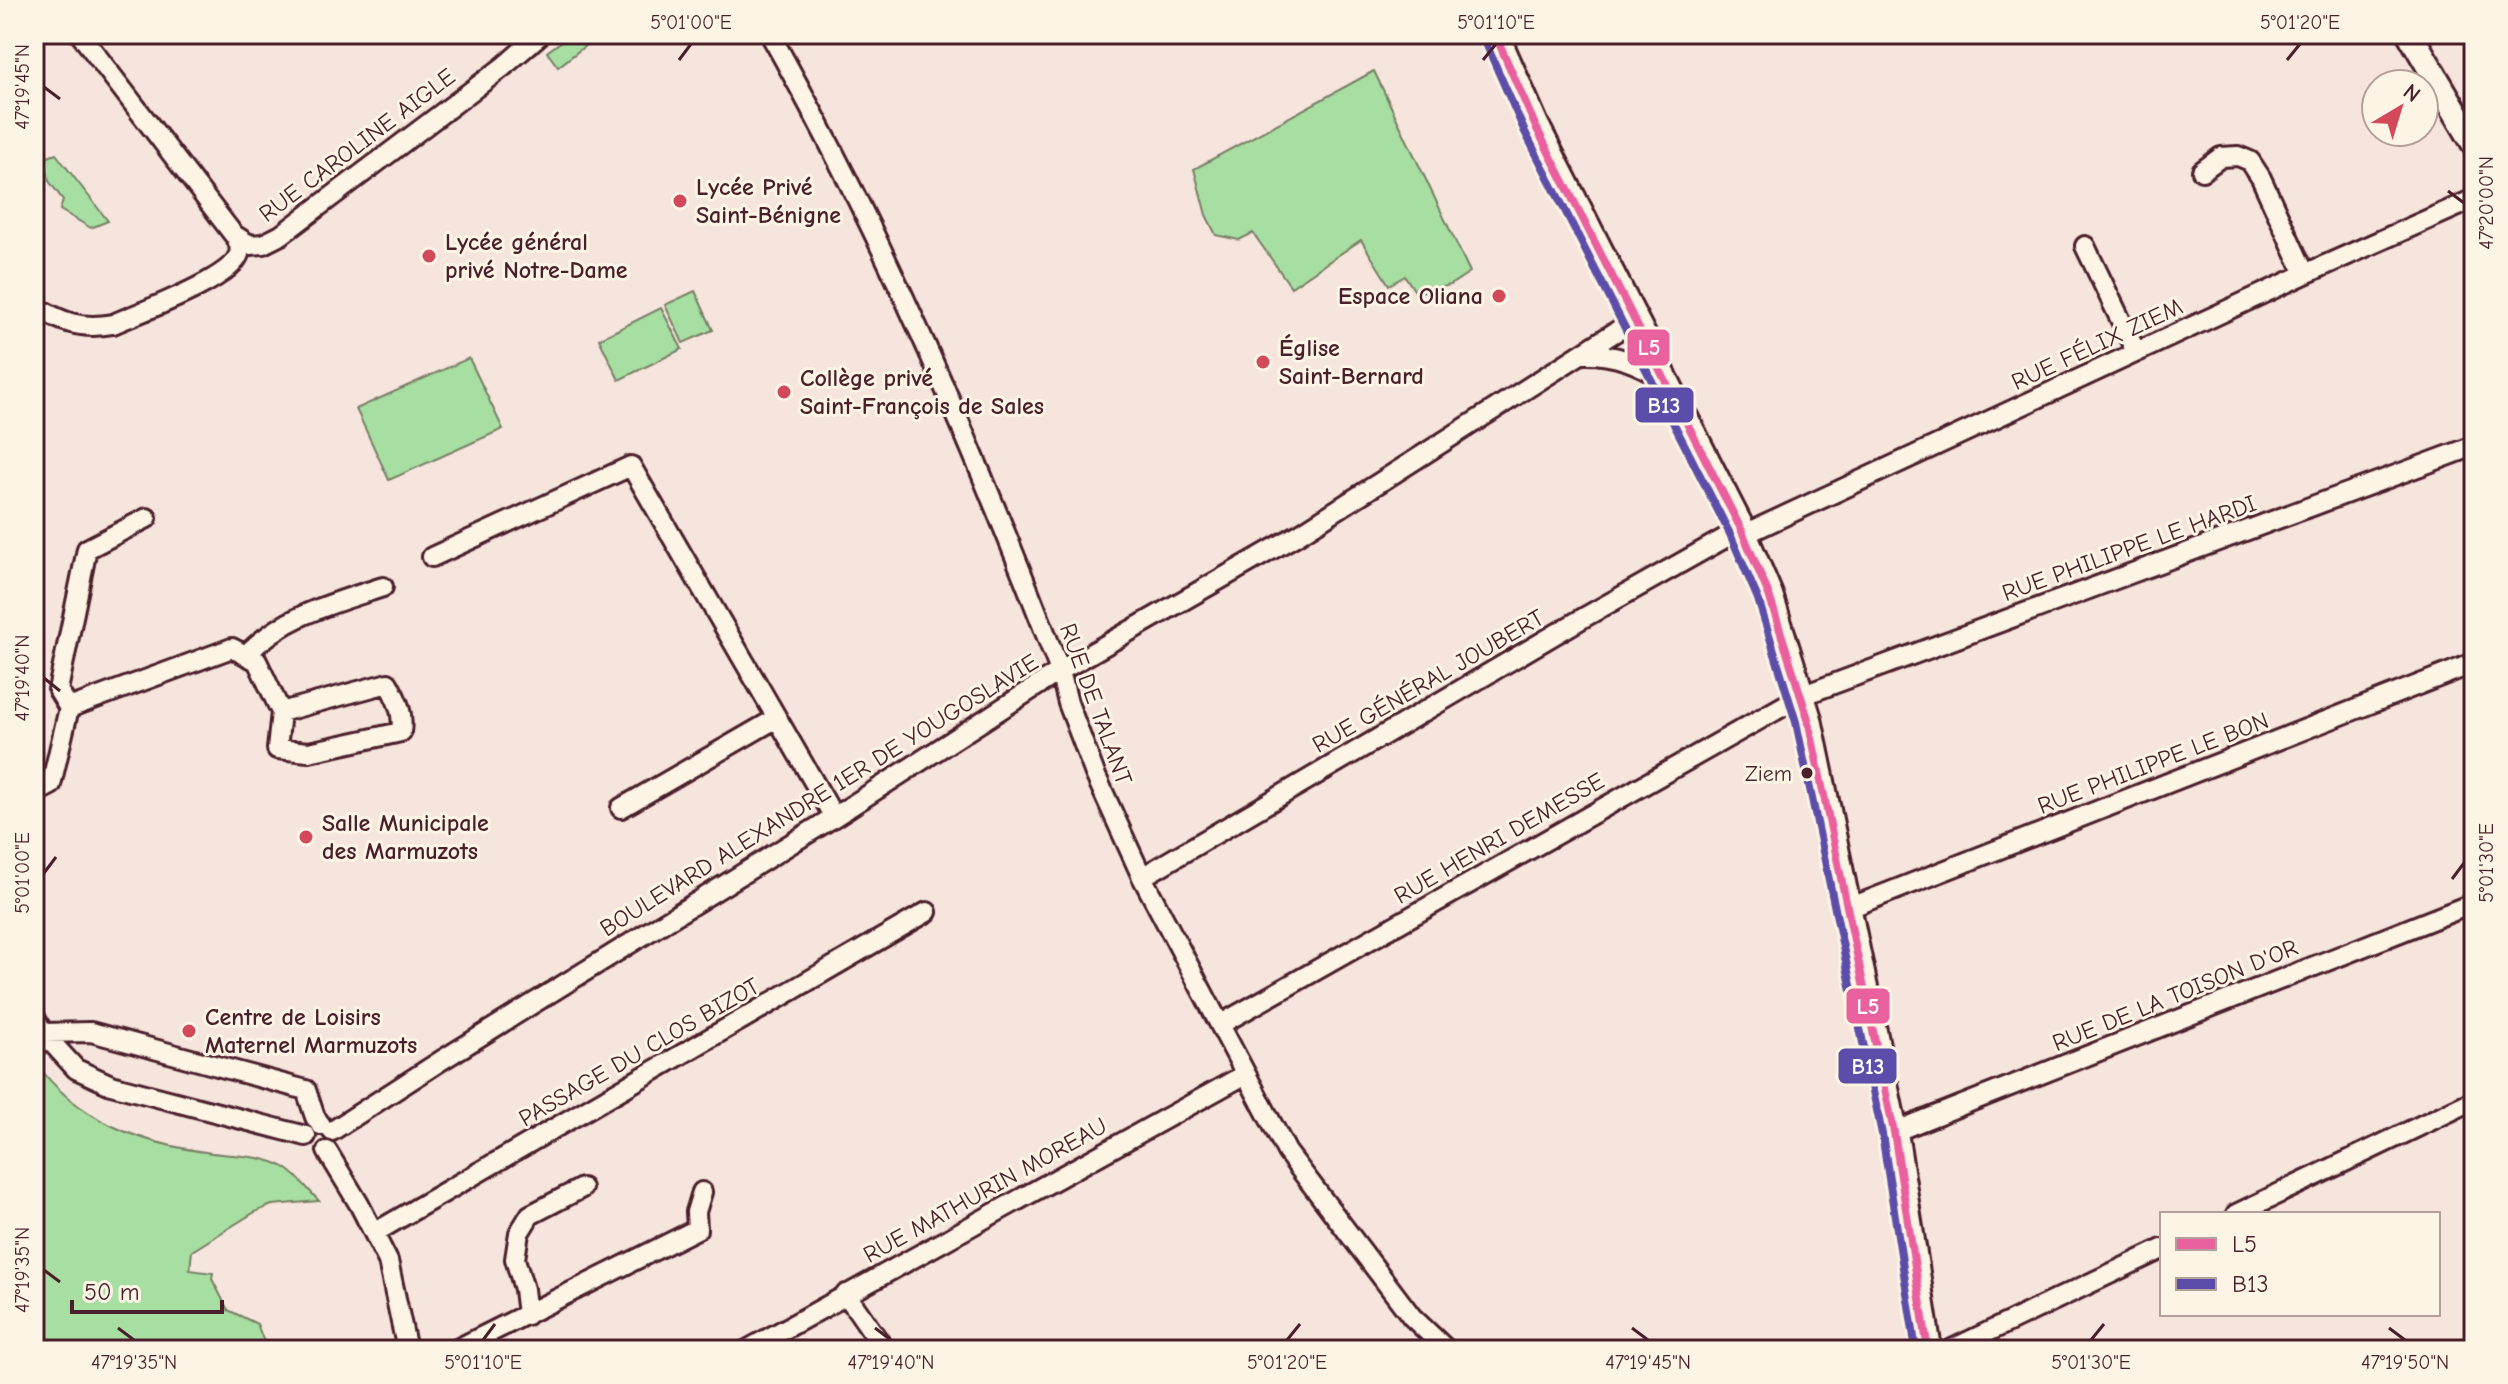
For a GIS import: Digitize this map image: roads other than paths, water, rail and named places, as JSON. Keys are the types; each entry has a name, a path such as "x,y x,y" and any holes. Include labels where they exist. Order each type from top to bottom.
{"main road":[{"path":"1495,34 1535,125 1741,529 1769,595 1808,719 1849,908 1894,1132 1928,1350"}],"street":[{"name":"RUE CAROLINE AIGLE","path":"80,34 235,236 245,244 255,245 281,235 541,34"},
{"name":"RUE DE TALANT","path":"770,34 897,281 971,447 1060,671 1068,703 1095,774 1142,877 1287,1152 1412,1317 1447,1350"},
{"path":"2410,34 2474,143"},
{"path":"2202,171 2221,157 2238,156 2250,161 2261,178 2305,274"},
{"name":"RUE FÉLIX ZIEM","path":"1741,529 1754,530 2305,274 2474,199"},
{"name":"RUE CAROLINE AIGLE","path":"34,306 75,326 113,324 218,277 238,255 240,249 235,236"},
{"path":"2085,246 2136,352"},
{"name":"BOULEVARD ALEXANDRE 1ER DE YOUGOSLAVIE","path":"319,1130 442,1060 834,817 1060,671 1299,534 1634,320"},
{"path":"1580,354 1603,353 1624,359 1645,367 1663,380"},
{"name":"RUE PHILIPPE LE HARDI","path":"1801,696 2474,446"},
{"path":"432,557 631,466 834,817"},
{"path":"34,794 51,785 69,708 58,690 87,549 147,518"},
{"name":"RUE GÉNÉRAL JOUBERT","path":"1142,877 1569,626 1741,529"},
{"path":"246,655 263,638 296,617 383,587"},
{"path":"69,708 232,648 257,661 281,712 277,749 309,752 401,732 403,718 388,683 281,712"},
{"name":"RUE PHILIPPE LE BON","path":"1849,908 2474,663"},
{"name":"RUE HENRI DEMESSE","path":"1221,1024 1801,696"},
{"path":"621,808 777,718"},
{"name":"RUE DE LA TOISON D'OR","path":"1894,1132 2474,903"},
{"name":"PASSAGE DU CLOS BIZOT","path":"374,1233 927,912"},
{"path":"34,1015 43,1033 76,1069 111,1085 319,1130 334,1140 327,1151 318,1153 306,1144 319,1130"},
{"path":"43,1033 91,1032 306,1090 319,1130"},
{"name":"RUE MATHURIN MOREAU","path":"747,1350 1246,1074"},
{"path":"2240,1212 2474,1100"},
{"path":"327,1151 388,1261 407,1350"},
{"path":"527,1315 524,1289 515,1259 519,1233 530,1215 582,1188"},
{"path":"455,1350 697,1229 696,1212 702,1192"},
{"path":"1950,1350 2160,1250"},
{"path":"846,1294 885,1350"}],"place":[{"name":"Lycée Privé Saint-Bénigne","path":"680,201"},
{"name":"Lycée général privé Notre-Dame","path":"429,256"},
{"name":"Espace Oliana","path":"1499,296"},
{"name":"Église Saint-Bernard","path":"1263,362"},
{"name":"Collège privé Saint-François de Sales","path":"784,392"},
{"name":"Ziem","path":"1807,773"},
{"name":"Salle Municipale des Marmuzots","path":"306,837"},
{"name":"Centre de Loisirs Maternel Marmuzots","path":"189,1031"}]}
